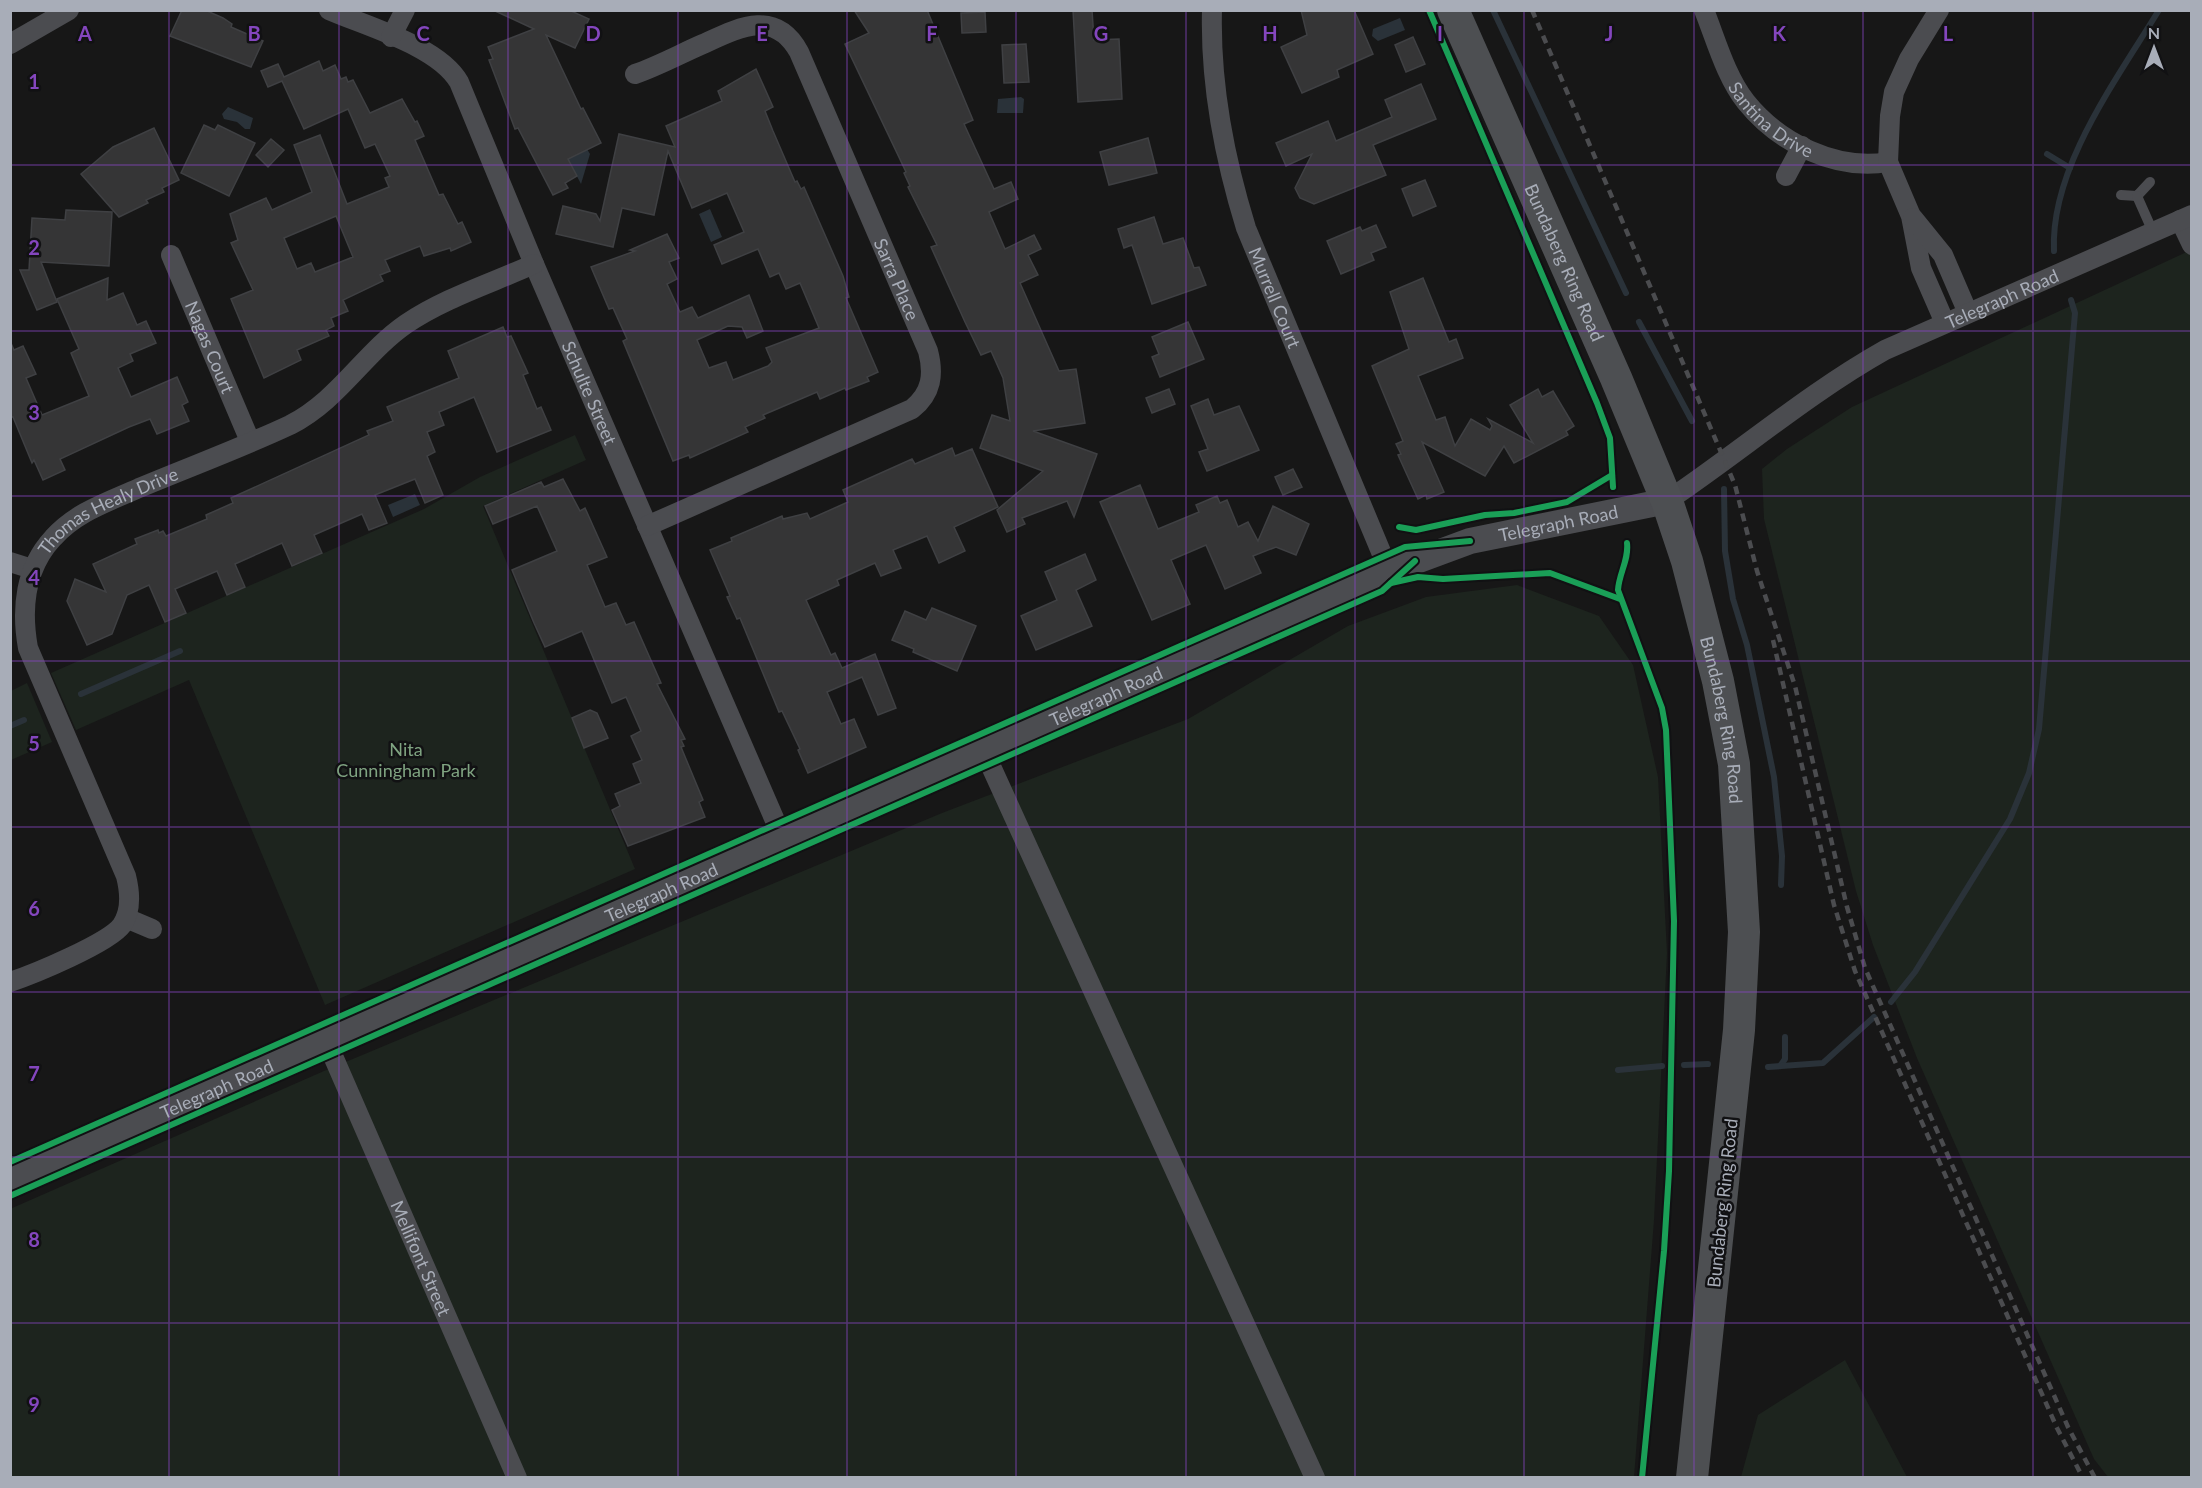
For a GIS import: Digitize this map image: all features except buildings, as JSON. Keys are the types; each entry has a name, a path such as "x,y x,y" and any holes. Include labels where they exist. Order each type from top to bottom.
{"main road":[{"name":"Bundaberg Ring Road","path":"1453,10 1616,378 1667,501 1690,572 1718,681 1734,764 1744,932 1739,1030 1692,1478"}],"street":[{"path":"10,44 69,10"},
{"name":"Schulte Street","path":"329,10 430,54 452,69 783,839"},
{"path":"391,37 405,10"},
{"name":"Murrell Court","path":"1212,10 1220,130 1230,176 1246,228 1389,571"},
{"name":"Santina Drive","path":"1704,10 1733,81 1745,101 1764,122 1787,139 1822,156 1846,163 1888,162"},
{"path":"1939,10 1909,59 1894,92 1890,116 1888,162 1911,216 1921,268 1946,323"},
{"name":"Sarra Place","path":"635,74 738,28 778,22 799,52 914,318 930,361 935,389 903,413 647,526"},
{"path":"1786,176 1802,146"},
{"path":"1911,216 1943,255 1968,313"},
{"path":"2186,217 2192,245"},
{"name":"Telegraph Road","path":"10,1180 984,752 1389,571 1470,541 1667,501 1726,462 1840,375 1885,350 2186,217"},
{"name":"Nagas Court","path":"171,255 250,441"},
{"name":"Thomas Healy Drive","path":"126,918 130,899 126,876 28,648 24,610 32,569 54,537 86,511 291,424 329,398 385,341 406,324 433,309 534,264"},
{"path":"10,562 32,569"},
{"path":"984,752 1315,1478"},
{"path":"10,982 102,941 114,934 126,918 152,929"},
{"name":"Mellifont Street","path":"326,1040 517,1478"}],"lane":[{"path":"2137,196 2150,182"},
{"path":"2121,195 2137,196"},
{"path":"2137,196 2153,232"}],"green space":[{"path":"2191,250 2191,1477 2108,1477 2094,1459 1917,1058 1873,945 1856,891 1764,519 1762,469 1787,449 1852,407"},
{"name":"Nita Cunningham Park","path":"575,435 586,460 483,506 635,869 325,1005 189,680 76,730 51,673 424,509 480,477"},
{"path":"1517,585 1599,616 1633,665 1658,777 1667,953 1654,1220 1634,1477 11,1477 10,1209 324,1071 942,813 1188,719 1348,626 1426,597"},
{"path":"27,683 52,742 11,760 11,691"},
{"path":"1845,1360 1907,1477 1741,1477 1758,1415"}],"shaded area":[{"path":"1400,18 1405,30 1378,41 1372,36 1373,29"},
{"path":"1021,97 1024,99 1023,113 997,113 998,99"},
{"path":"228,107 253,118 250,129 245,129 237,122 224,119 222,114"},
{"path":"587,149 590,154 581,184 568,159"},
{"path":"710,209 722,237 711,242 699,214"},
{"path":"415,494 420,505 393,517 388,505"}],"waterway":[{"path":"1493,10 1626,293"},
{"path":"2054,251 2056,220 2063,188 2074,156 2106,95 2159,10"},
{"path":"2047,154 2070,168"},
{"path":"1891,1002 1915,972 2010,819 2029,773 2039,729 2075,313 2071,300"},
{"path":"1639,322 1692,421"},
{"path":"1724,489 1725,551 1733,599 1747,645 1774,777 1782,856 1781,885"},
{"path":"81,694 180,651"},
{"path":"10,726 24,720"},
{"path":"1768,1067 1823,1063 1874,1017"},
{"path":"1780,1066 1785,1059 1785,1037"},
{"path":"1684,1065 1708,1064"},
{"path":"1618,1070 1662,1066"}],"railway":[{"path":"1532,10 1735,485 1757,571 1795,686 1847,907 1865,968 2068,1427 2095,1478"},
{"path":"1773,640 1834,905 1855,971 2057,1428 2083,1478"}],"cycle path":[{"path":"1429,10 1597,403 1610,438 1613,487"},
{"path":"1399,527 1416,530 1485,515 1514,513 1567,502 1612,475"},
{"path":"10,1162 1405,547 1470,541"},
{"path":"1627,543 1627,555 1618,590 1662,708 1666,730 1674,921 1669,1171 1664,1251 1642,1478"},
{"path":"10,1196 1382,591 1415,561"},
{"path":"1391,583 1418,577 1443,579 1550,573 1620,599"}]}
